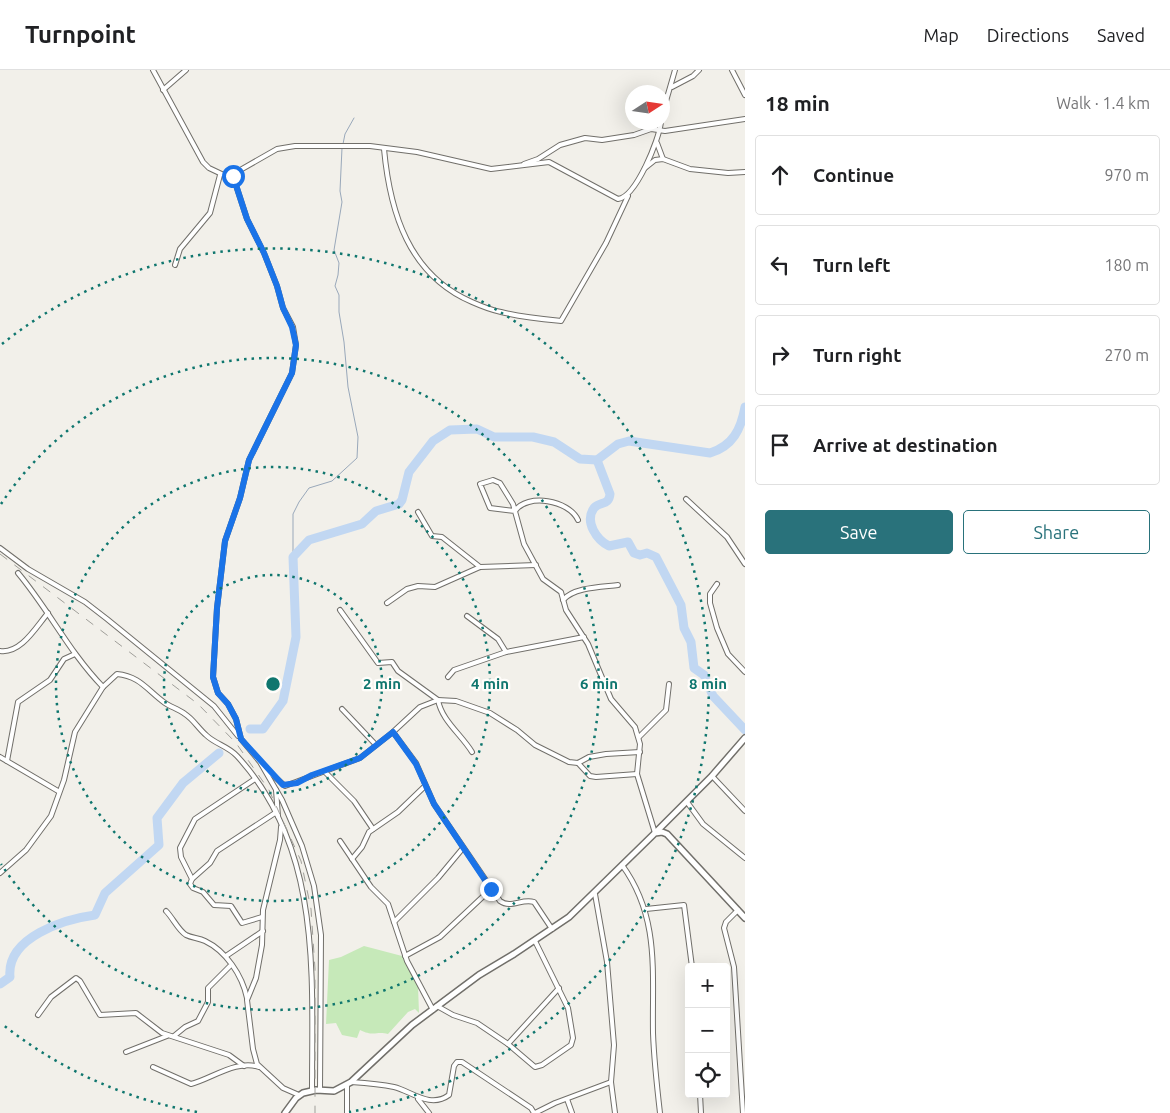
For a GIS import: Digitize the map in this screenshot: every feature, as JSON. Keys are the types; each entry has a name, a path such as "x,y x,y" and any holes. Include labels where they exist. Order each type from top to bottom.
{"street":[{"path":"153,70 203,162 220,175 233,176 264,155 281,148 364,146 417,152 492,169 549,162 612,198 623,198 629,194"},
{"path":"163,90 186,70"},
{"path":"670,93 675,70"},
{"path":"672,87 693,76 699,70"},
{"path":"732,70 745,95"},
{"path":"518,166 538,159 560,145 585,138 599,140 634,135 651,129 660,132 745,120"},
{"path":"384,149 385,167 395,213 420,263 432,277 451,292 500,312 561,321 606,243 660,132"},
{"path":"657,141 663,159"},
{"path":"643,169 655,160 663,159 690,169 728,173 745,172"},
{"path":"175,265 180,248 210,213 220,175"},
{"path":"233,176 247,219 264,253 277,286 283,308 292,327 296,345 292,373 249,460 240,498 223,549 213,677 218,693 228,704 236,719 241,739"},
{"path":"578,520 572,510 548,500 522,504 515,510 490,508 480,484 493,480 500,483 515,510 520,537 544,579 559,589 566,610 584,637 611,699 635,727 639,737 640,752 637,774 655,833"},
{"path":"686,499 727,537 745,564"},
{"path":"418,512 432,536 442,537 480,567"},
{"path":"0,548 28,569 86,602 214,706 260,762 285,786 360,758 393,732 420,707 438,700 456,701 490,713 517,730 535,745 569,762 578,763 589,757 606,754 640,752"},
{"path":"387,603 406,589 418,586 435,586 480,567 536,565"},
{"path":"18,573 48,613 75,654 103,687"},
{"path":"717,584 710,594 710,603 717,628 728,654 745,672"},
{"path":"563,600 568,596 585,590 618,585"},
{"path":"340,610 378,663 392,662 398,671 438,700 441,714 463,738 472,752"},
{"path":"0,651 6,652 19,646 48,613"},
{"path":"467,616 498,639 506,652"},
{"path":"448,677 454,670 506,652 584,637"},
{"path":"7,761 18,702 50,680 64,659 75,654"},
{"path":"0,873 32,843 51,816 58,791 64,780 72,738 103,687 118,674 131,676 141,681 164,702 188,716 211,739 229,748 255,779 281,824 300,873 309,926 312,1090"},
{"path":"639,737 666,710 669,684"},
{"path":"342,709 376,745"},
{"path":"393,732 416,764 425,786 463,848 500,901 505,904 529,900 534,902 552,929"},
{"path":"285,1113 299,1095 312,1090 334,1091 349,1084 397,1036 479,975 552,929 595,894 621,864 712,776 745,738"},
{"path":"0,757 58,791"},
{"path":"260,762 275,788 302,846 316,894 321,935 320,1090"},
{"path":"578,763 590,776 637,774"},
{"path":"324,772 354,802 373,829"},
{"path":"712,776 745,811"},
{"path":"255,779 195,819 180,848 181,857 192,879 191,886 203,892 214,905 231,906 240,922 247,923 262,917"},
{"path":"352,859 362,847 366,836 373,829 398,812 425,786"},
{"path":"275,788 278,818"},
{"path":"687,802 703,824 745,858"},
{"path":"192,879 207,866 217,851 275,813"},
{"path":"247,1000 256,978 263,931 262,917 280,840 281,824"},
{"path":"655,833 662,832 667,834 745,918"},
{"path":"340,841 371,887 388,904 405,956 435,1008 477,1023 508,1044 536,1067 572,1045 573,1038 570,1013 535,940"},
{"path":"394,922 438,878 463,848"},
{"path":"621,864 636,886 646,909 650,929 654,978 653,1034 660,1113"},
{"path":"405,956 440,937 491,889"},
{"path":"595,894 607,962 614,1044 611,1082 615,1113"},
{"path":"646,909 684,905 691,963"},
{"path":"738,910 726,922 724,928 734,967 743,1113"},
{"path":"166,911 185,934 206,941 226,956 230,966 243,981 254,1054 261,1068 283,1088 299,1095"},
{"path":"226,956 263,931"},
{"path":"126,1052 172,1036 198,1021 208,1002 208,988 230,966"},
{"path":"38,1015 52,996 76,978 80,981 100,1015 136,1013 144,1017 159,1032 230,1055 244,1066"},
{"path":"508,1044 559,988"},
{"path":"349,1084 396,1088 417,1098 433,1100 449,1096 454,1066 457,1062 462,1062 535,1113 611,1082"},
{"path":"153,1067 192,1084 214,1074 244,1066 261,1068"},
{"path":"347,1113 349,1084"},
{"path":"417,1098 429,1113"},
{"path":"700,1098 701,1113"},
{"path":"567,1099 572,1113"}],"green space":[{"path":"364,946 402,956 418,986 419,1013 415,1009 408,1012 388,1034 372,1034 360,1030 357,1038 342,1035 336,1023 326,1024 329,960 341,957"}],"waterway":[{"path":"343,144 345,134 354,118"},
{"path":"293,557 293,514 299,502 309,488 332,481 357,458 358,437 348,387 339,312 339,295 335,286 339,263 334,250 342,202 340,191 342,148"},
{"path":"250,729 263,729 283,701 296,637 293,557 309,540 362,524 376,511 399,504 402,500 409,472 433,441 450,430 477,429 494,437 533,437 554,442 580,459 597,460 618,444 629,441 710,453 725,446 735,436 745,407"},
{"path":"597,460 610,494 608,500 596,506 591,513 590,519 593,530 600,540 609,546 628,542 634,553 640,555 647,553 656,557 681,605 684,628 691,642 694,668 704,675 713,696 745,730"},
{"path":"0,984 10,977 11,963 17,951 27,941 40,932 54,926 95,915 105,893 159,845 157,818 183,783 219,753"}],"railway":[{"path":"0,554 198,704 236,743 269,790 301,861 311,909 315,969 315,1113"}],"route":[{"path":"233,176 244,212 260,243 277,286 283,308 295,336 296,345 292,373 249,460 240,498 231,520 223,549 213,677 218,693 233,712 241,739 285,786 360,758 393,732 416,764 434,804 491,889"}]}
